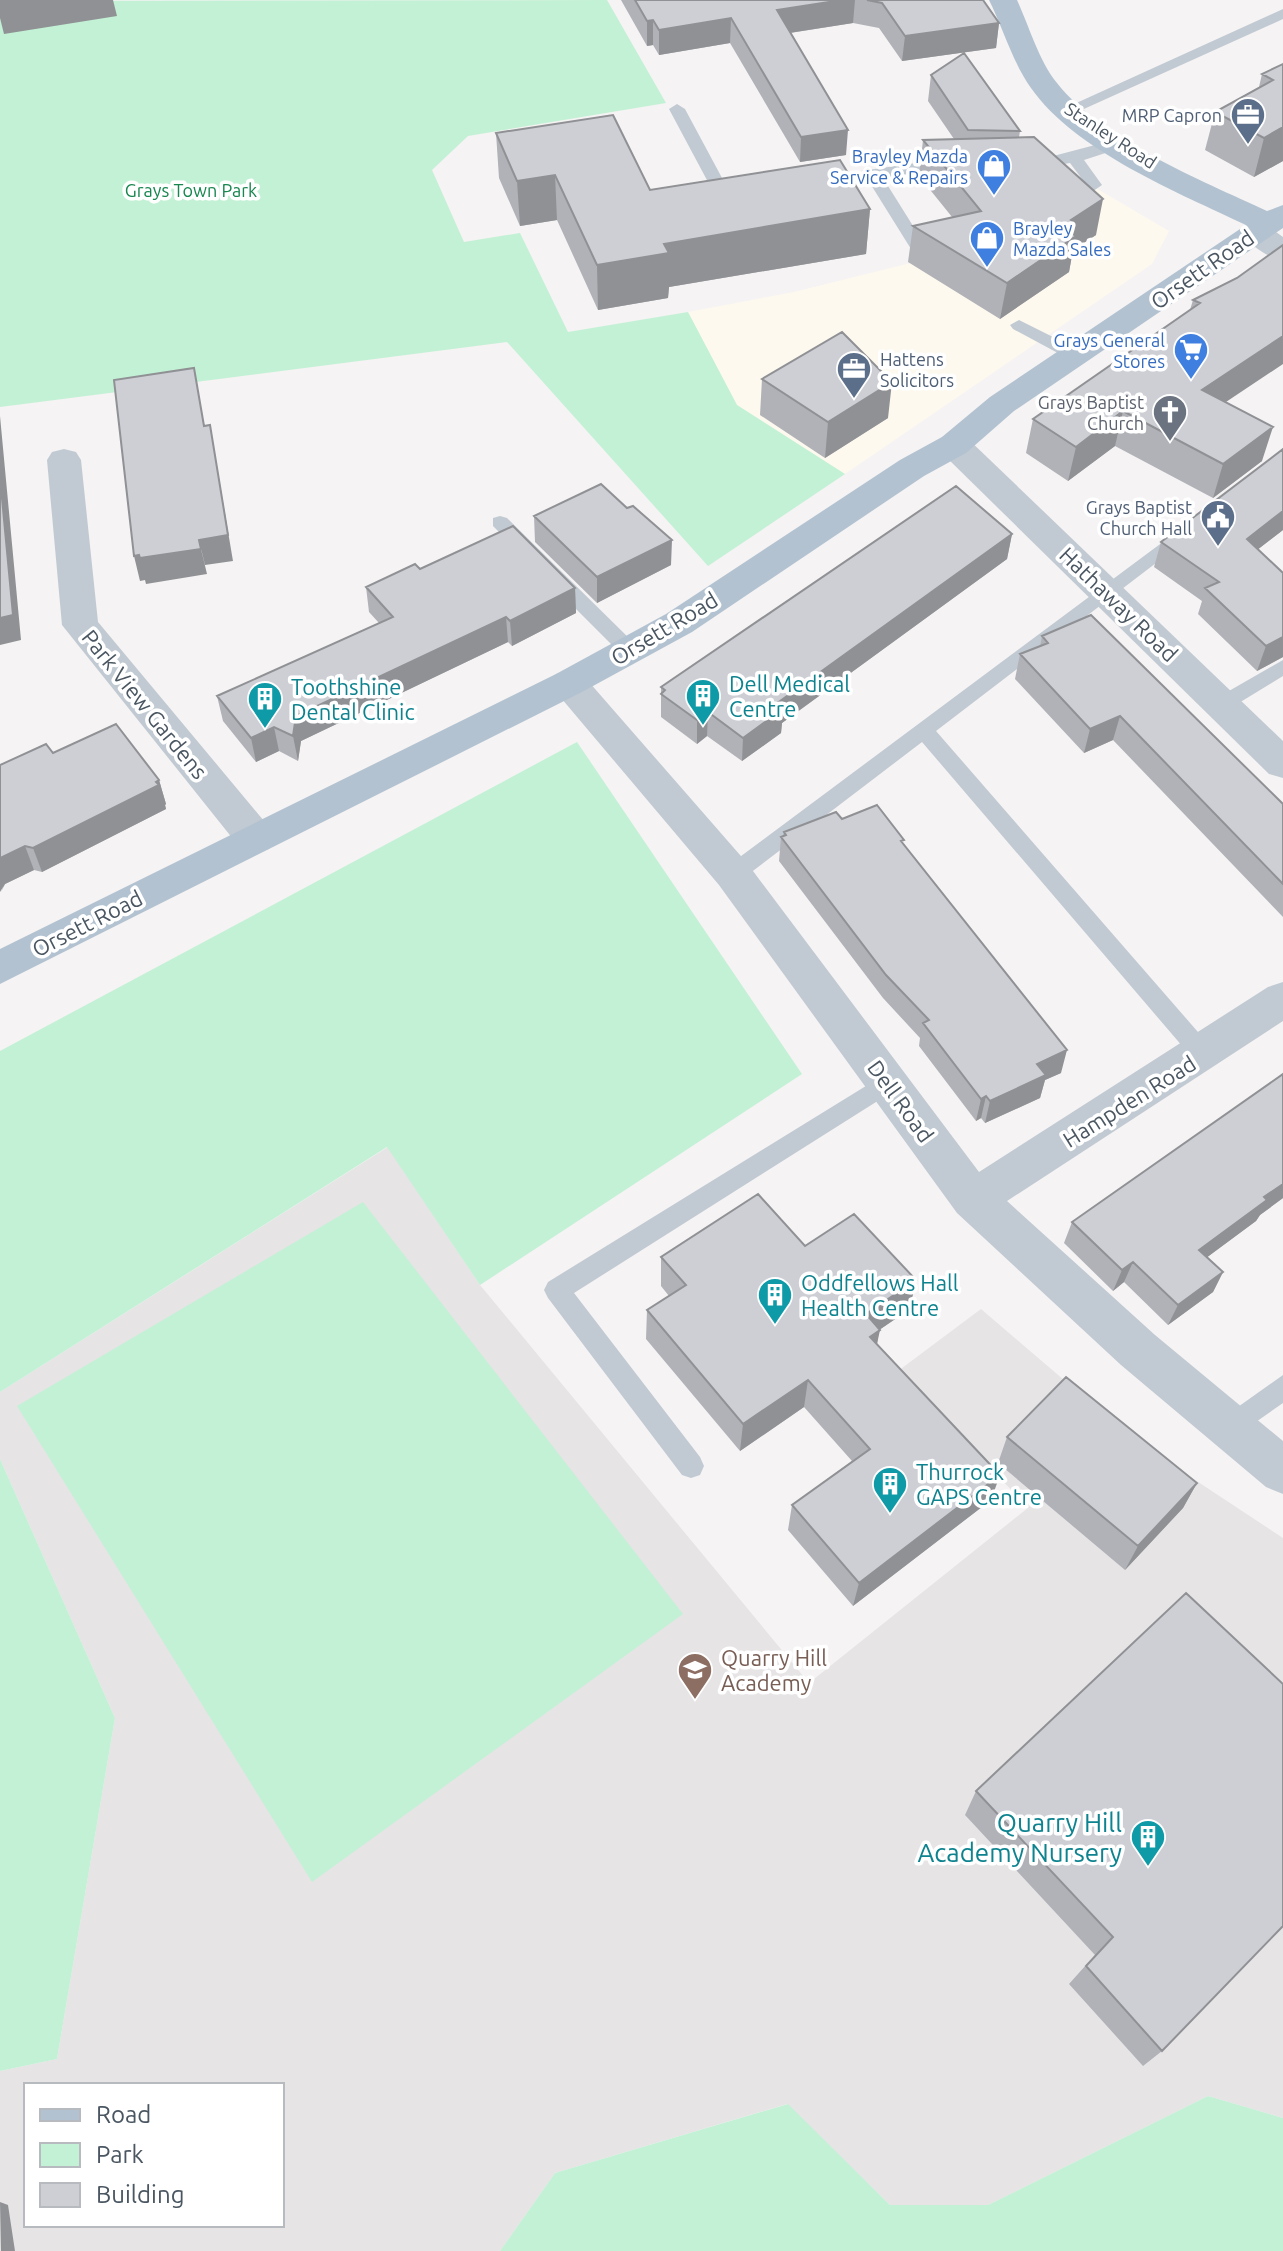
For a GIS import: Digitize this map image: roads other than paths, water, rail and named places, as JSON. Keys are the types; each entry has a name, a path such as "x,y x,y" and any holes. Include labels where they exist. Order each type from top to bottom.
{"main road":[{"name":"Stanley Road","path":"1003,0 1043,85 1069,110 1118,144 1268,223"},
{"name":"Orsett Road","path":"0,968 569,683 679,623 912,468 954,445 1002,404 1215,262 1268,223"}],"street":[{"path":"1268,223 1283,252"},
{"name":"Hathaway Road","path":"954,445 1283,764"},
{"name":"Park View Gardens","path":"64,460 80,625 255,838"},
{"name":"Dell Road","path":"569,683 733,874 973,1199 1138,1350 1283,1471"},
{"name":"Hampden Road","path":"973,1199 1203,1054 1283,999"}],"lane":[{"path":"1069,110 1283,13"},
{"path":"677,109 724,197 754,192"},
{"path":"1010,166 1074,157 1118,144"},
{"path":"1074,157 1094,185 1083,191"},
{"path":"798,185 950,163 968,164"},
{"path":"872,174 922,253"},
{"path":"1019,325 1075,355"},
{"path":"500,522 629,650"},
{"path":"733,874 1195,523"},
{"path":"1222,704 1283,667"},
{"path":"924,731 1203,1054"},
{"path":"691,1466 557,1290 887,1083"},
{"path":"1230,1428 1283,1387"}],"place":[{"name":"MRP Capron","path":"1248,146"},
{"name":"Brayley Mazda Service & Repairs","path":"994,197"},
{"name":"Brayley Mazda Sales","path":"987,269"},
{"name":"Grays General Stores","path":"1191,381"},
{"name":"Hattens Solicitors","path":"854,400"},
{"name":"Grays Baptist Church","path":"1170,443"},
{"name":"Grays Baptist Church Hall","path":"1218,548"},
{"name":"Dell Medical Centre","path":"703,727"},
{"name":"Toothshine Dental Clinic","path":"265,730"},
{"name":"Oddfellows Hall Health Centre","path":"775,1326"},
{"name":"Thurrock GAPS Centre","path":"890,1515"},
{"name":"Quarry Hill Academy","path":"695,1701"},
{"name":"Quarry Hill Academy Nursery","path":"1148,1868"}],"park label":[{"name":"Grays Town Park","path":"191,190"}]}
